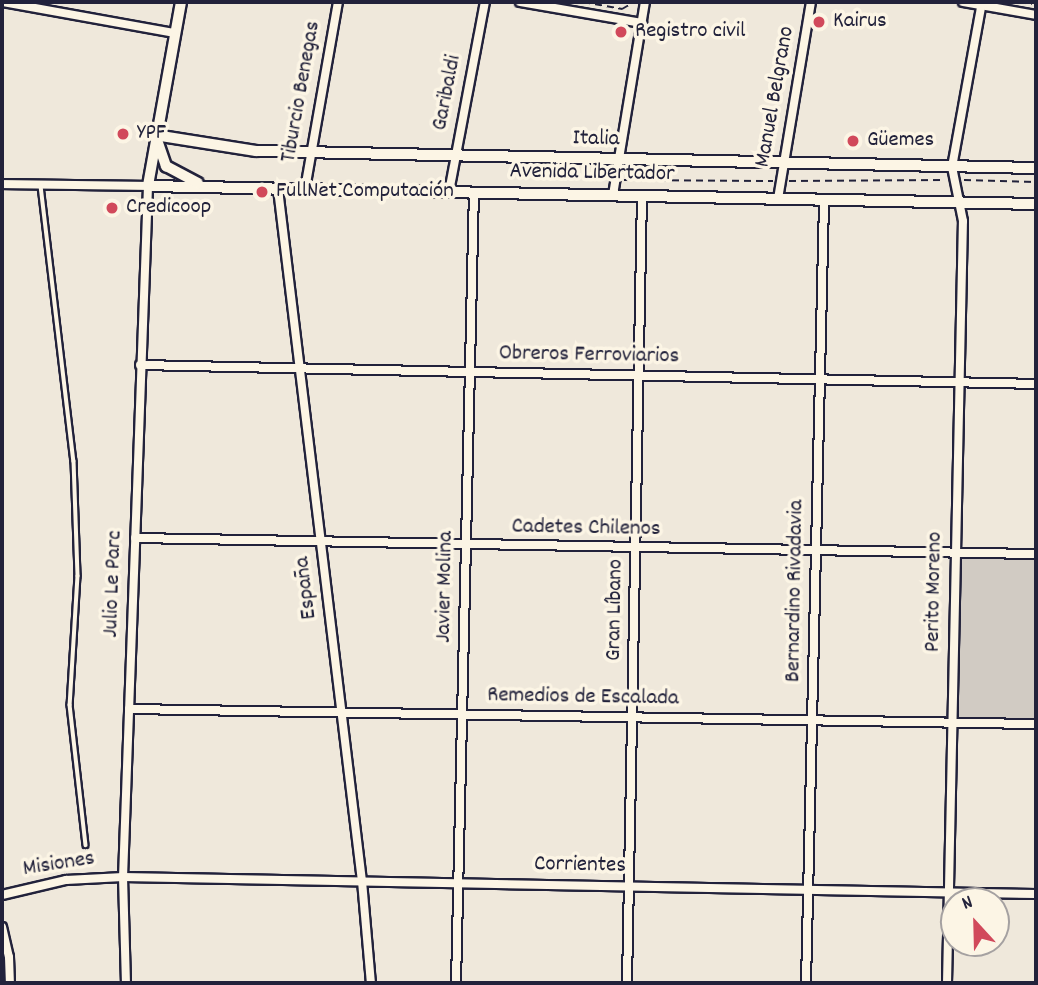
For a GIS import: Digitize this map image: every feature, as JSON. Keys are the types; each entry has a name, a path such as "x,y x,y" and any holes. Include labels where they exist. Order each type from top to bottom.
{"main road":[{"path":"148,186 155,135 181,2"},
{"path":"155,135 166,166 175,173 207,187"},
{"name":"Avenida Libertador","path":"148,186 1036,204"}],"street":[{"path":"2,13 3,2 175,33"},
{"name":"Tiburcio Benegas","path":"305,189 338,2"},
{"name":"Garibaldi","path":"449,192 485,2"},
{"path":"520,2 642,23"},
{"path":"613,195 645,2"},
{"name":"Manuel Belgrano","path":"779,199 811,2"},
{"path":"963,2 1036,15"},
{"name":"Perito Moreno","path":"949,887 962,221 953,180 953,167 982,4"},
{"name":"Italia","path":"155,135 242,150 311,153 1036,168"},
{"path":"2,184 148,186"},
{"name":"Julio Le Parc","path":"126,983 123,877 148,186"},
{"name":"España","path":"278,189 362,881 371,983"},
{"name":"Javier Molina","path":"456,983 474,192"},
{"name":"Gran Líbano","path":"627,983 642,196"},
{"name":"Bernardino Rivadavia","path":"806,983 824,200"},
{"name":"Obreros Ferroviarios","path":"140,365 1036,384"},
{"name":"Cadetes Chilenos","path":"135,538 466,546 1036,554"},
{"name":"Remedios de Escalada","path":"129,709 1036,724"},
{"name":"Corrientes","path":"123,877 940,892"},
{"name":"Misiones","path":"2,895 66,880 123,877"},
{"name":"Corrientes","path":"1010,893 1036,894"},
{"path":"2,927 9,957 10,983"},
{"name":"Perito Moreno","path":"947,983 948,957"}],"lane":[{"path":"41,184 74,461 78,576 70,705 86,845"}],"path":[{"path":"583,2 622,9 635,2"},
{"path":"1018,2 1036,5"},
{"path":"560,178 1036,182"}],"shaded area":[{"path":"955,553 1036,554 1036,724 953,722"}],"place":[{"name":"Kairus","path":"819,22"},
{"name":"Registro civil","path":"621,32"},
{"name":"YPF","path":"123,134"},
{"name":"Güemes","path":"853,141"},
{"name":"FullNet Computación","path":"262,192"},
{"name":"Credicoop","path":"112,208"}]}
